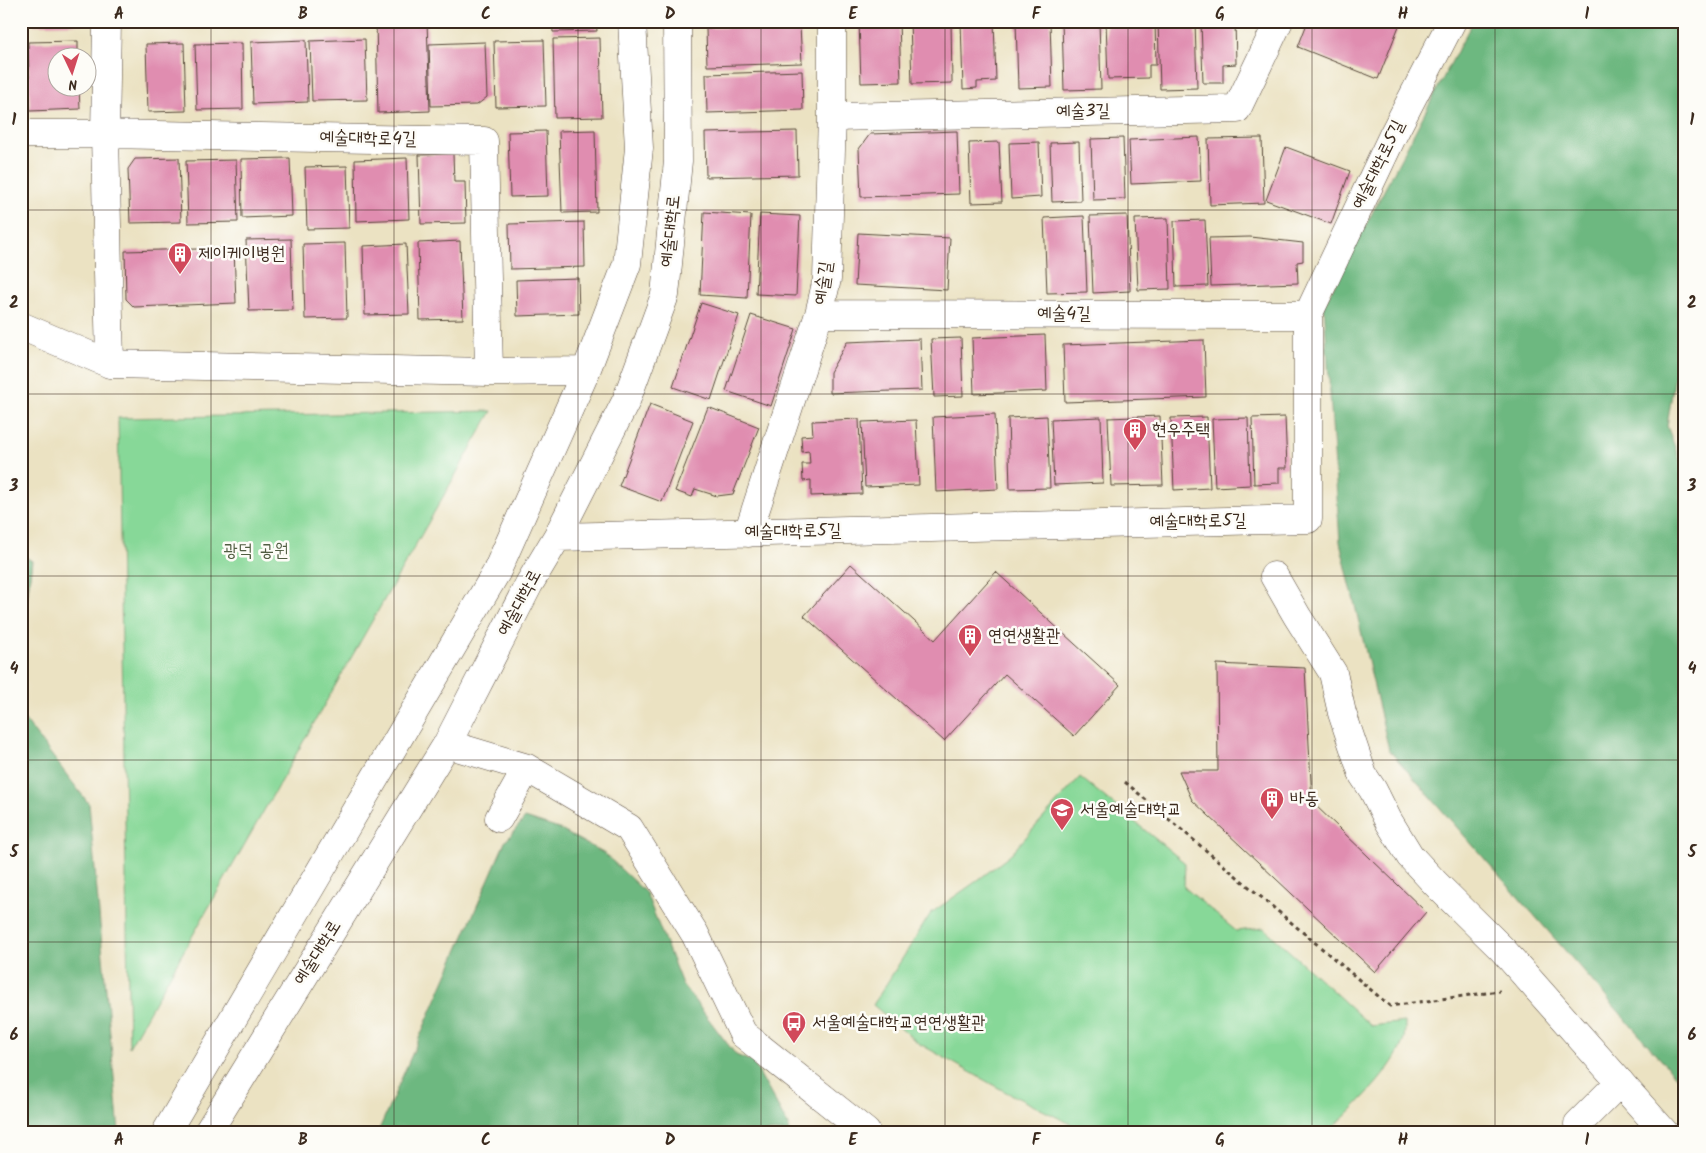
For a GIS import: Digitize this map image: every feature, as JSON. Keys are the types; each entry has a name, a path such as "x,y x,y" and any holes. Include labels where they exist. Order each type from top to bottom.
{"street":[{"path":"107,21 106,134 110,364"},
{"name":"예술대학로","path":"166,1132 496,573 586,371 628,264 638,148 632,21"},
{"name":"예술대학로","path":"208,1132 447,744 626,401 665,295 678,161 677,21"},
{"name":"예술길","path":"748,533 819,314 827,279 832,117 832,21"},
{"name":"예술3길","path":"832,117 1237,109 1280,21"},
{"name":"예술대학로5길","path":"556,537 1308,519 1308,315 1392,135 1452,21"},
{"name":"예술대학로4길","path":"21,134 484,142 489,372"},
{"name":"예술4길","path":"819,314 1308,315"},
{"path":"21,326 110,364 489,372 586,371"},
{"path":"1274,576 1333,673 1342,714 1363,775 1410,856 1435,884 1502,949 1664,1132"},
{"path":"447,744 527,768 628,828 695,934 743,1034 866,1132"},
{"path":"499,818 527,768"},
{"path":"1578,1124 1620,1082"}],"path":[{"path":"1125,782 1390,1006 1504,991"}],"green space":[{"path":"1473,21 1685,21 1685,310 1667,426 1685,474 1685,1087 1389,750 1340,542 1324,305"},
{"name":"광덕 공원","path":"492,411 129,1047 118,418"},
{"path":"21,554 32,561 21,647"},
{"path":"21,715 89,804 119,1132 21,1132"},
{"path":"1080,777 1185,863 1184,887 1236,931 1264,928 1371,1026 1405,1022 1404,1038 1392,1063 1372,1088 1329,1132 1087,1132 1004,1091 918,1043 873,1005 931,913 1008,857"},
{"path":"525,818 559,829 605,854 646,893 682,984 736,1055 753,1062 789,1127 789,1132 378,1132 505,842"}],"building":[{"path":"34,21 86,21 86,24 34,25"},
{"path":"138,21 162,21 162,23 138,23"},
{"path":"185,21 235,21 235,23 186,25"},
{"path":"376,21 427,21 430,111 378,113"},
{"path":"552,21 596,21 597,31 553,32"},
{"path":"859,21 899,21 901,82 861,83"},
{"path":"910,21 951,21 952,83 912,84"},
{"path":"961,21 994,21 996,81 977,82 977,88 963,89"},
{"path":"1016,21 1050,21 1052,87 1018,88"},
{"path":"1062,21 1099,21 1101,89 1064,90"},
{"path":"1106,21 1155,21 1156,65 1149,65 1149,78 1108,79"},
{"path":"1158,21 1195,21 1197,88 1160,89"},
{"path":"1201,21 1235,21 1236,64 1223,65 1223,83 1203,83"},
{"path":"1308,21 1401,21 1378,79 1298,47"},
{"path":"800,26 802,63 707,66 706,28"},
{"path":"600,38 602,117 555,118 553,39"},
{"path":"365,39 367,100 312,101 310,41"},
{"path":"306,40 308,102 253,104 251,42"},
{"path":"544,40 546,106 496,107 494,41"},
{"path":"78,41 78,48 48,48 48,98 79,98 80,109 30,111 28,42"},
{"path":"485,42 487,97 477,105 431,106 429,44"},
{"path":"184,43 186,111 148,112 146,44"},
{"path":"242,43 243,109 197,110 195,44"},
{"path":"802,71 803,110 707,113 706,74"},
{"path":"595,130 597,212 562,213 559,131"},
{"path":"546,131 548,196 510,197 508,132"},
{"path":"797,131 798,175 706,177 705,133"},
{"path":"957,131 959,194 861,197 859,149 870,134"},
{"path":"1199,137 1201,181 1131,184 1129,140"},
{"path":"1123,138 1125,199 1093,200 1091,139"},
{"path":"1262,138 1264,203 1210,205 1208,139"},
{"path":"999,142 1002,202 971,203 969,143"},
{"path":"1039,142 1041,197 1011,199 1009,143"},
{"path":"1079,142 1081,201 1052,202 1050,143"},
{"path":"1286,147 1350,171 1331,224 1266,200"},
{"path":"453,154 454,182 465,182 466,223 421,224 419,155"},
{"path":"179,158 181,222 130,223 128,169 135,159"},
{"path":"290,158 292,216 242,218 241,159"},
{"path":"407,158 409,219 356,221 355,160"},
{"path":"236,160 238,222 188,223 186,161"},
{"path":"347,166 349,228 307,229 305,167"},
{"path":"704,212 751,215 747,298 700,295"},
{"path":"760,214 800,216 796,296 756,294"},
{"path":"1127,215 1130,291 1093,293 1090,216"},
{"path":"1084,216 1087,292 1047,293 1044,218"},
{"path":"1168,218 1170,289 1138,290 1135,219"},
{"path":"1205,220 1208,286 1176,287 1174,221"},
{"path":"584,222 585,267 510,269 509,224"},
{"path":"858,233 950,238 947,290 855,285"},
{"path":"1250,237 1303,243 1303,261 1297,262 1298,283 1211,286 1209,238"},
{"path":"291,239 293,310 249,311 246,240"},
{"path":"460,241 463,319 420,320 418,243"},
{"path":"345,243 347,318 305,319 303,244"},
{"path":"406,244 409,314 365,315 363,246"},
{"name":"제이케이병원","path":"234,248 236,303 134,307 126,299 125,251"},
{"path":"578,278 579,314 517,316 516,280"},
{"path":"701,303 739,315 711,400 673,387"},
{"path":"751,315 796,329 771,406 726,391"},
{"path":"1045,335 1047,391 974,394 972,338"},
{"path":"961,338 963,396 934,397 931,339"},
{"path":"920,339 922,390 830,393 830,372 847,342"},
{"path":"1204,340 1206,397 1065,402 1063,345"},
{"path":"650,404 693,421 662,502 619,486"},
{"path":"708,407 759,427 733,494 717,496 695,489 692,497 675,491"},
{"path":"995,414 998,489 936,492 933,417"},
{"path":"1047,416 1050,488 1010,489 1008,418"},
{"name":"현우주택","path":"1160,416 1163,485 1111,486 1108,418"},
{"path":"1101,417 1103,483 1054,485 1051,419"},
{"path":"1207,417 1210,488 1174,490 1171,418"},
{"path":"1285,417 1287,468 1279,468 1279,483 1254,484 1252,418"},
{"path":"1248,418 1250,485 1215,487 1212,419"},
{"path":"859,419 862,494 811,496 811,480 803,481 802,464 810,464 809,451 802,452 801,436 813,435 812,421"},
{"path":"916,420 919,485 865,487 862,422"},
{"name":"연연생활관","path":"851,564 935,640 996,572 1120,685 1074,736 1005,674 944,741 804,616"},
{"name":"바동","path":"1217,664 1305,668 1312,802 1426,912 1375,972 1192,800 1179,771 1218,771"}],"place":[{"name":"제이케이병원","path":"180,275"},
{"name":"현우주택","path":"1135,451"},
{"name":"연연생활관","path":"970,657"},
{"name":"바동","path":"1272,820"},
{"name":"서울예술대학교","path":"1062,831"},
{"name":"서울예술대학교연연생활관","path":"794,1044"}]}
